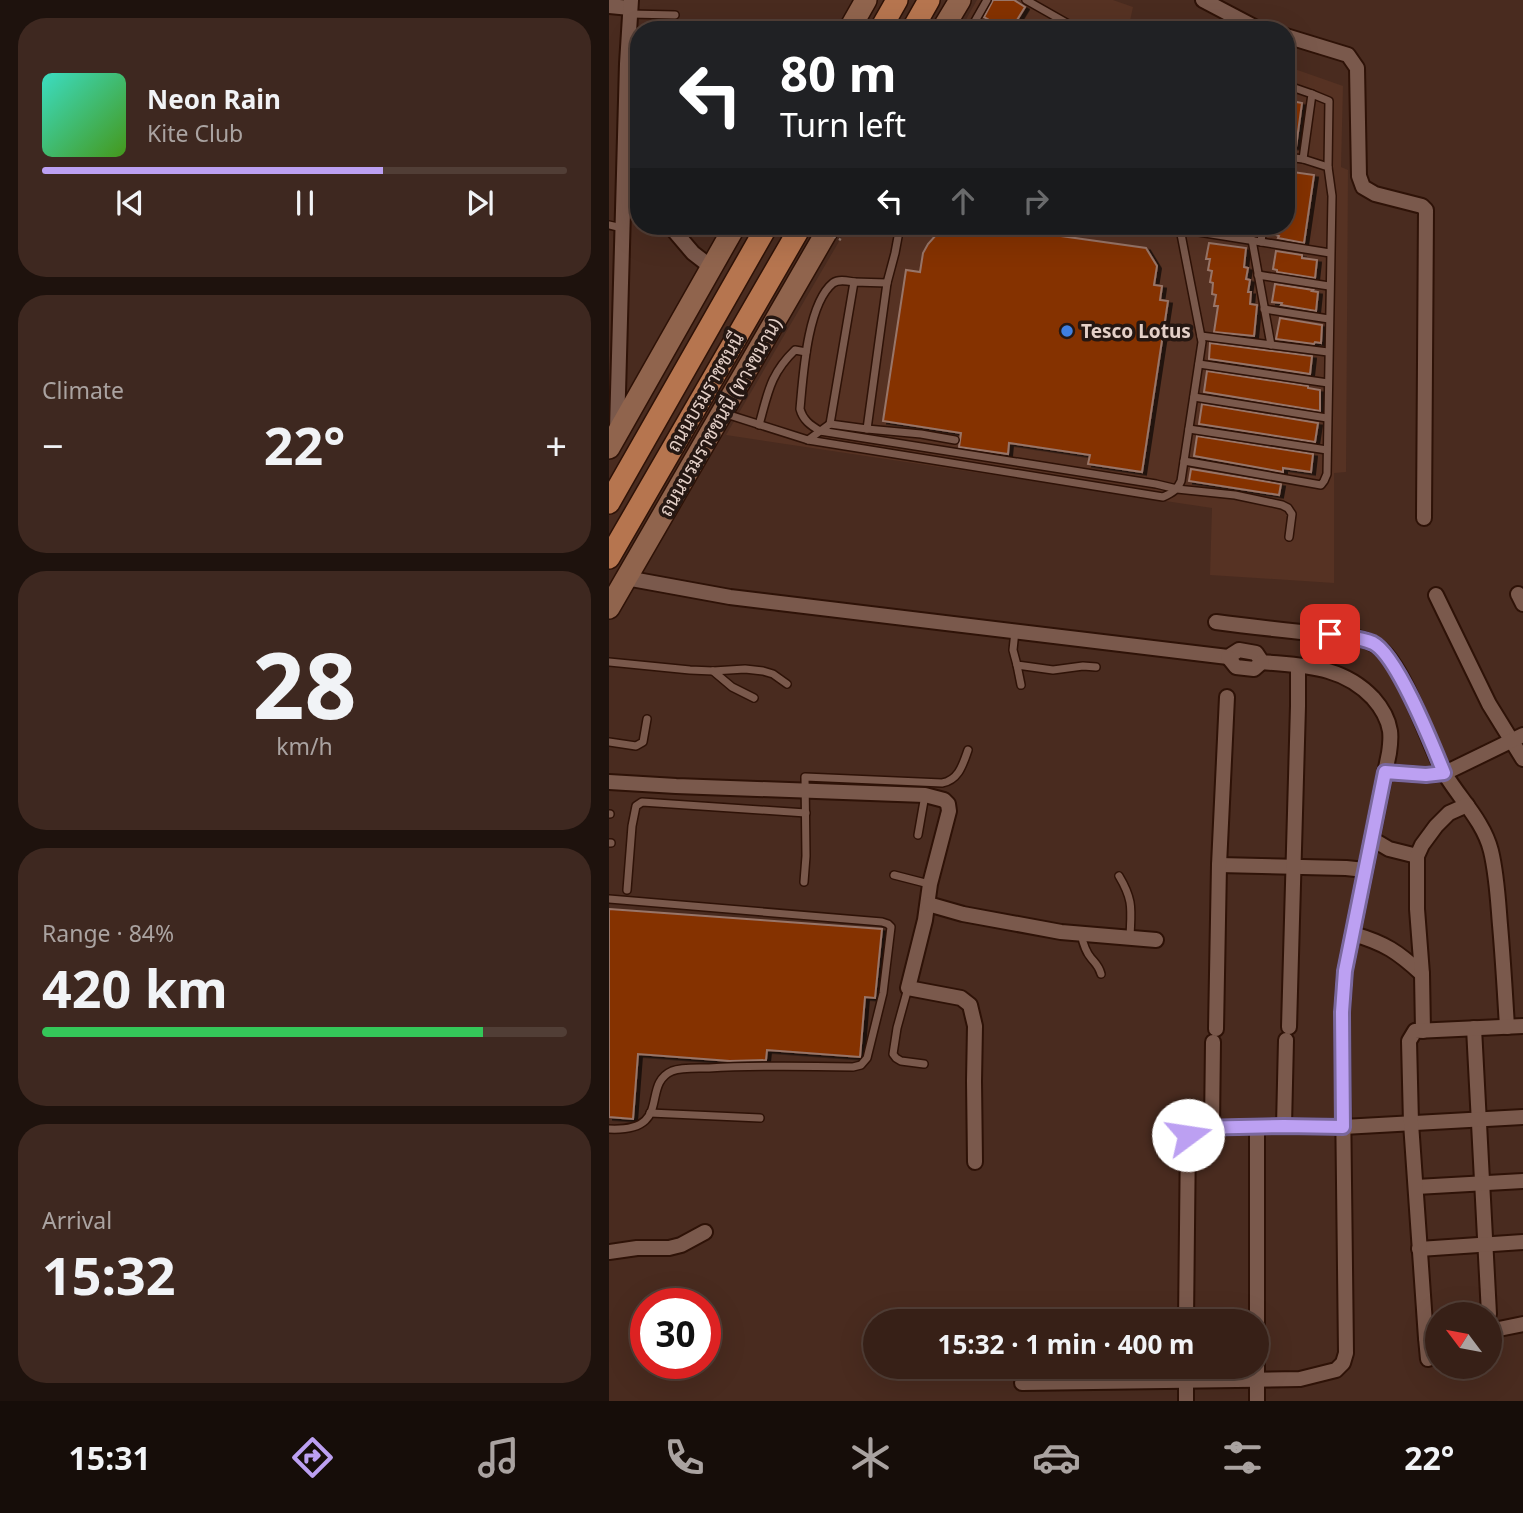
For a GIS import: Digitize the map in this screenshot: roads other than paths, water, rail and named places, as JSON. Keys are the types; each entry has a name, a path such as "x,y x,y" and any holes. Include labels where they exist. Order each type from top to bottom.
{"highway":[{"path":"885,21 897,0"},
{"path":"917,21 929,0"},
{"path":"718,310 749,235"},
{"name":"ถนนบรมราชชนนี","path":"609,503 762,235"},
{"name":"ถนนบรมราชชนนี","path":"609,558 796,235"},
{"path":"754,307 808,235"}],"main road":[{"path":"854,21 866,0"},
{"path":"947,21 960,0"},
{"path":"613,441 730,235"},
{"name":"ถนนบรมราชชนนี (ทางขนาน)","path":"609,608 722,412 834,235"}],"street":[{"path":"1203,0 1243,21"},
{"path":"609,6 630,8 623,205 616,226 613,441"},
{"path":"1295,39 1347,55 1357,68 1359,176 1363,187 1375,194 1422,206 1426,210 1424,518"},
{"path":"623,205 630,205"},
{"path":"678,235 693,253 711,267"},
{"path":"626,578 730,597 1228,657 1236,667 1254,669 1262,662 1318,668 1352,679 1377,702 1386,717 1390,732 1389,753 1345,971 1342,1012 1346,1353 1343,1363 1336,1370 1300,1379 1245,1379"},
{"path":"1437,595 1489,704 1517,738 1523,759"},
{"path":"1216,622 1330,634 1372,643 1390,658 1444,773 1467,805 1491,847 1496,875 1507,1027"},
{"path":"1284,1126 1294,867 1297,666"},
{"path":"1212,1127 1219,865 1227,697"},
{"path":"1385,772 1426,775 1444,773 1517,738"},
{"path":"609,782 925,795 944,800 949,811 908,988 961,998 970,1005 975,1026 975,1162"},
{"path":"1423,1031 1417,856 1436,826 1450,813 1467,805"},
{"path":"1372,839 1389,849 1417,856"},
{"path":"1219,865 1365,870"},
{"path":"928,904 963,914 1081,934 1156,940"},
{"path":"1353,934 1389,947 1422,974"},
{"path":"1426,1302 1419,1249 1411,1123 1411,1035 1415,1031 1523,1026"},
{"path":"1474,1028 1488,1302"},
{"path":"1187,1309 1188,1135 1194,1128 1343,1127 1523,1117"},
{"path":"1257,1127 1257,1401"},
{"path":"1416,1187 1523,1181"},
{"path":"609,1252 637,1248 669,1248 681,1245 705,1232"},
{"path":"1419,1249 1523,1242"},
{"path":"1502,1327 1523,1324"},
{"path":"1022,1383 1095,1379"},
{"path":"1186,1379 1186,1401"}],"lane":[{"path":"975,21 987,0"},
{"path":"1026,0 1063,21"},
{"path":"630,8 675,15"},
{"path":"1184,461 1321,485 1327,474 1332,196 1328,167 1329,101 1295,88"},
{"path":"1303,159 1312,94"},
{"path":"1295,158 1328,167"},
{"path":"867,429 887,283 898,235"},
{"path":"722,412 807,440 1163,497 1177,489 1181,481 1201,336 1181,235"},
{"path":"1221,235 1330,253"},
{"path":"1261,242 1262,235"},
{"path":"1252,240 1271,345"},
{"path":"1258,275 1329,286"},
{"path":"887,283 842,280 834,282 823,296 816,309 806,352 800,409 807,423 820,431 1177,489 1235,495 1282,505 1292,514 1289,537"},
{"path":"830,424 854,282"},
{"path":"1264,309 1329,319"},
{"path":"1201,336 1328,352"},
{"path":"759,425 768,390 782,363 795,350 806,352"},
{"path":"1199,364 1328,383"},
{"path":"1194,397 1327,418"},
{"path":"807,440 830,424 955,440"},
{"path":"1189,429 1327,450"},
{"path":"1015,631 1013,650 1021,685"},
{"path":"609,662 713,671 763,671 773,674 787,684"},
{"path":"1017,665 1053,670 1096,667"},
{"path":"713,671 732,687 754,698"},
{"path":"609,742 624,746 636,746 643,742 647,719"},
{"path":"804,883 805,776 950,782 960,770 968,750"},
{"path":"674,804 676,786"},
{"path":"918,835 925,795"},
{"path":"627,890 632,826 636,806 642,802 806,813"},
{"path":"894,875 930,884"},
{"path":"1119,876 1129,894 1131,905 1130,938"},
{"path":"609,899 882,922 891,927 883,993 867,1058 861,1065 738,1066 673,1070 664,1076 658,1087 646,1120 627,1130 609,1129"},
{"path":"1081,934 1085,949 1098,965 1101,974"},
{"path":"908,988 893,1054 901,1061 924,1064"},
{"path":"650,1113 760,1118"}],"place":[{"name":"Tesco Lotus","path":"1067,331"}]}
